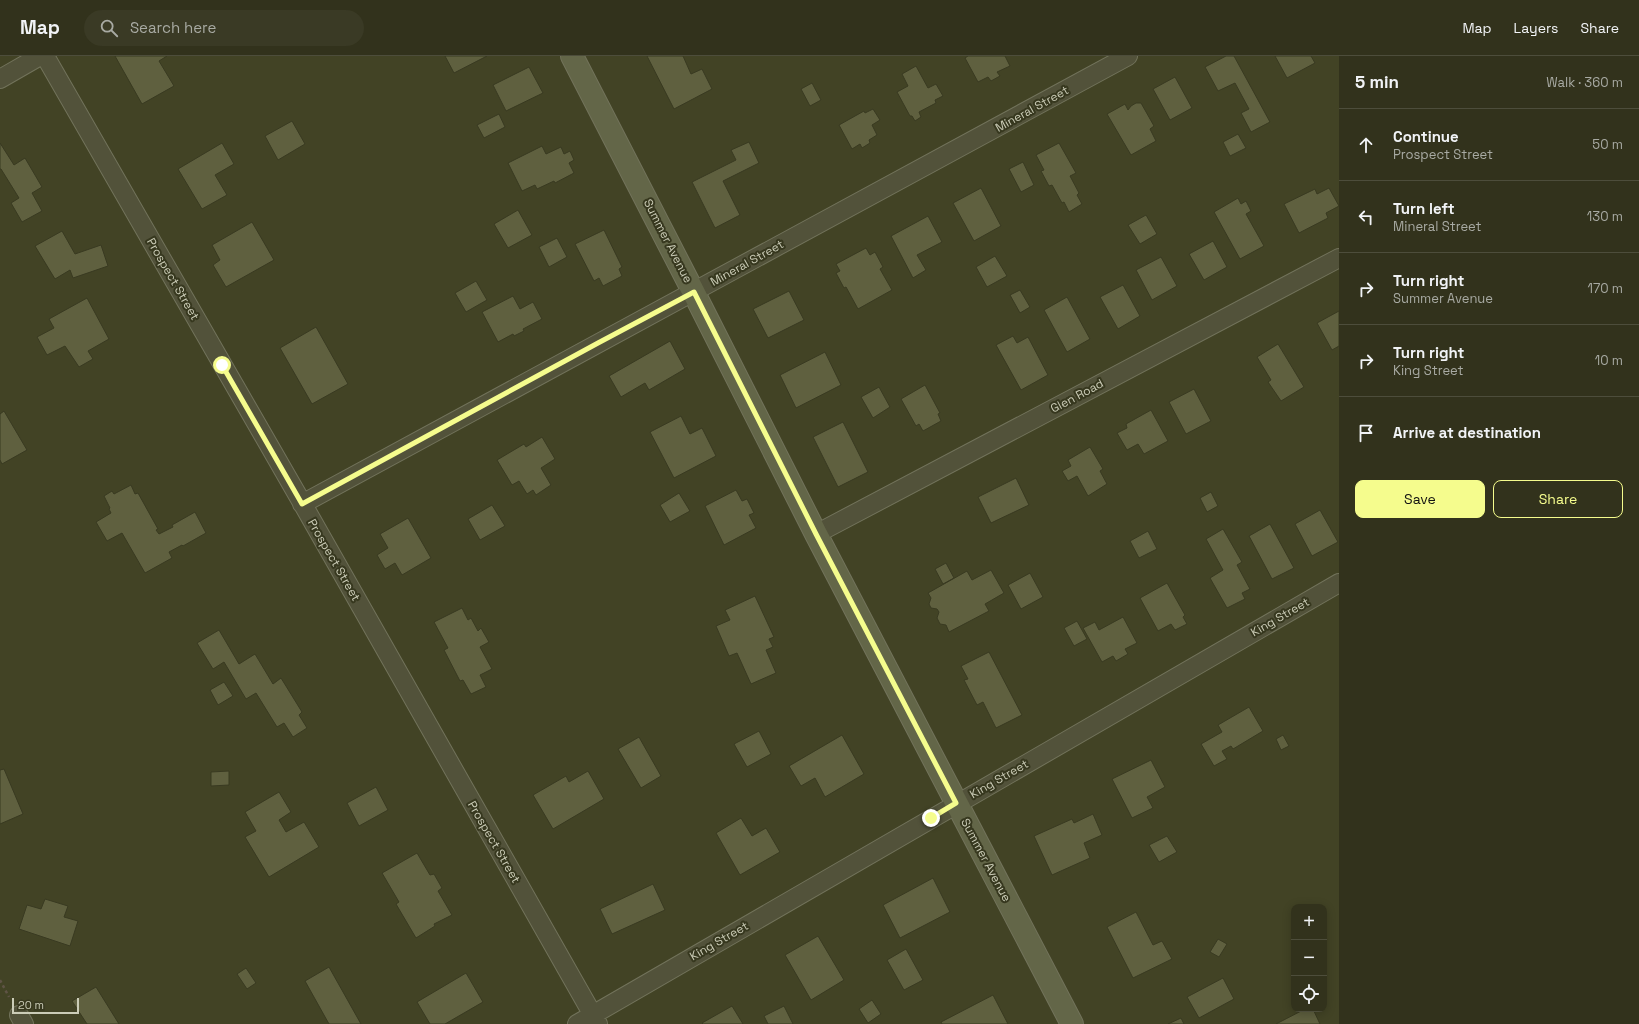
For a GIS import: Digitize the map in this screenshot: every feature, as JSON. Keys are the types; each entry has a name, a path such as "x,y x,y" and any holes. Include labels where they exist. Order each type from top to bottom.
{"street":[{"path":"0,79 40,56"},
{"name":"Prospect Street","path":"45,56 302,504 595,1020"},
{"name":"Summer Avenue","path":"572,56 694,292 816,534 1072,1024"},
{"name":"Mineral Street","path":"302,504 1128,56"},
{"name":"Glen Road","path":"816,534 1339,258"},
{"name":"King Street","path":"577,1024 595,1020 956,803 1339,583"}],"building":[{"path":"115,56 167,56 159,61 174,86 142,104"},
{"path":"445,56 487,56 454,73"},
{"path":"647,56 683,56 691,74 702,69 712,89 674,109"},
{"path":"968,56 1005,56 1010,66 997,72 1000,76 991,81 988,77 978,82 965,58"},
{"path":"1226,56 1234,56 1270,122 1251,132 1241,113 1249,109 1235,83 1218,91 1205,67"},
{"path":"1275,56 1311,56 1315,63 1287,78"},
{"path":"916,66 928,88 936,84 943,96 935,100 936,103 919,112 921,117 915,121 912,116 910,116 897,92 908,86 902,74"},
{"path":"529,67 543,93 506,111 493,85"},
{"path":"1175,77 1192,108 1170,120 1153,89"},
{"path":"812,83 821,100 810,106 801,89"},
{"path":"1136,103 1141,103 1154,126 1150,129 1156,141 1131,155 1107,114 1125,104 1128,110"},
{"path":"873,109 880,120 872,125 877,135 869,140 870,143 862,148 860,144 852,149 839,125 864,111 865,113"},
{"path":"499,114 505,127 484,138 477,125"},
{"path":"292,121 305,144 278,160 265,136"},
{"path":"1238,134 1246,148 1230,156 1223,142"},
{"path":"749,142 759,163 723,181 740,215 715,228 692,182 736,160 731,150"},
{"path":"0,143 14,165 25,158 42,187 32,193 42,211 22,222 11,203 19,198 0,169"},
{"path":"222,143 234,164 215,175 227,195 202,209 178,169"},
{"path":"1059,143 1076,173 1070,176 1079,193 1077,195 1082,204 1069,212 1052,185 1049,186 1041,171 1044,170 1036,155"},
{"path":"542,146 546,154 561,147 564,154 570,151 574,160 569,163 574,173 555,183 554,181 537,189 535,185 522,191 508,163"},
{"path":"1023,162 1034,185 1021,192 1009,169"},
{"path":"981,188 1001,226 974,241 953,203"},
{"path":"1329,188 1339,206 1326,213 1328,218 1299,233 1284,204 1315,189 1317,194"},
{"path":"1238,198 1241,204 1246,201 1251,211 1246,214 1264,246 1240,259 1214,212"},
{"path":"518,210 532,235 508,248 494,224"},
{"path":"1146,215 1157,234 1140,244 1128,225"},
{"path":"928,216 942,242 917,255 926,270 913,278 891,236"},
{"path":"252,222 274,260 226,287 213,265 220,260 212,245"},
{"path":"604,230 622,267 619,269 622,276 603,286 599,278 594,281 575,244"},
{"path":"62,231 75,254 101,245 108,266 73,278 70,270 55,279 35,246"},
{"path":"557,238 567,257 549,267 539,247"},
{"path":"1213,241 1227,267 1204,280 1189,254"},
{"path":"866,248 870,255 875,252 883,267 880,269 892,290 858,309 846,287 844,288 836,273 840,271 836,264"},
{"path":"995,256 1007,276 987,287 976,267"},
{"path":"1161,257 1177,286 1152,300 1136,270"},
{"path":"476,281 487,300 466,312 455,293"},
{"path":"1123,285 1140,316 1118,329 1100,297"},
{"path":"1020,290 1030,307 1020,313 1010,295"},
{"path":"789,291 804,320 768,338 753,309"},
{"path":"513,296 520,309 533,302 542,319 523,329 524,331 514,336 513,334 498,342 482,312"},
{"path":"1067,297 1090,339 1067,352 1044,310"},
{"path":"87,298 109,339 88,351 93,359 79,367 65,346 47,355 37,337 54,328 49,319"},
{"path":"1339,311 1339,346 1332,350 1317,323"},
{"path":"316,327 348,384 312,404 280,348"},
{"path":"1013,336 1017,343 1028,337 1048,375 1021,390 996,345"},
{"path":"670,341 685,369 649,390 645,383 621,397 609,376"},
{"path":"1278,344 1304,387 1281,401 1268,382 1271,380 1257,357"},
{"path":"825,352 841,385 796,408 780,375"},
{"path":"925,385 940,413 938,414 941,421 923,431 919,424 916,426 901,399"},
{"path":"879,387 890,407 873,418 861,397"},
{"path":"1194,389 1211,421 1186,434 1169,402"},
{"path":"1151,410 1168,441 1144,454 1138,444 1127,450 1117,433 1127,428 1126,424"},
{"path":"4,411 27,450 2,464 0,460 0,414"},
{"path":"681,416 690,434 702,428 716,456 674,478 650,432"},
{"path":"843,422 868,472 838,487 813,437"},
{"path":"542,437 555,459 541,468 551,485 536,495 533,490 527,494 519,481 512,485 497,460 524,444 526,447"},
{"path":"1090,447 1103,469 1100,471 1107,484 1088,496 1077,476 1068,481 1062,471 1071,466 1068,460"},
{"path":"1016,478 1029,505 991,523 978,497"},
{"path":"131,485 135,494 138,493 158,529 156,530 159,534 173,527 172,525 195,512 206,533 169,552 172,558 145,573 122,533 107,541 96,522 111,513 104,496 112,491 114,494"},
{"path":"736,490 742,501 747,499 754,513 749,515 756,528 724,545 705,506"},
{"path":"1211,492 1218,506 1207,512 1200,498"},
{"path":"679,493 690,511 670,522 660,505"},
{"path":"492,505 505,526 480,540 468,519"},
{"path":"1320,510 1338,542 1312,556 1295,524"},
{"path":"408,518 431,558 402,575 395,563 385,569 377,555 388,548 380,534"},
{"path":"1270,524 1294,568 1272,579 1249,536"},
{"path":"1223,529 1242,562 1237,565 1250,589 1242,593 1245,599 1227,608 1210,578 1223,570 1206,539"},
{"path":"1148,531 1157,549 1139,558 1130,541"},
{"path":"946,563 954,578 943,584 935,569"},
{"path":"991,570 1004,593 985,604 989,611 949,632 946,625 940,624 937,618 939,612 937,609 931,608 929,604 931,598 928,593 967,571 972,580"},
{"path":"1030,573 1043,597 1021,609 1008,585"},
{"path":"1167,583 1185,615 1183,617 1187,624 1175,630 1171,624 1158,631 1140,598"},
{"path":"755,596 774,637 769,639 773,647 766,650 776,673 751,684 737,653 729,656 716,626 730,620 725,610"},
{"path":"462,608 468,620 471,618 478,631 481,628 489,642 480,647 492,669 480,675 486,687 471,694 463,680 460,681 444,650 448,648 434,622"},
{"path":"1123,617 1137,643 1125,649 1128,654 1116,661 1113,656 1102,662 1083,628 1095,622 1099,630"},
{"path":"1077,621 1087,639 1074,646 1064,628"},
{"path":"219,630 239,664 255,654 273,684 281,678 302,712 299,715 307,728 293,737 284,723 277,727 256,693 246,699 224,662 213,669 197,643"},
{"path":"989,652 1022,715 996,728 983,702 977,705 964,680 968,679 961,666"},
{"path":"224,682 233,696 218,705 210,690"},
{"path":"1249,707 1263,731 1233,749 1231,746 1222,751 1227,759 1214,766 1201,744 1222,732 1218,725"},
{"path":"759,731 771,754 747,767 734,744"},
{"path":"842,735 864,774 825,797 815,778 801,786 789,766"},
{"path":"1283,735 1289,746 1281,750 1276,739"},
{"path":"639,737 661,776 641,788 618,749"},
{"path":"1151,760 1165,787 1147,797 1153,808 1132,818 1112,779"},
{"path":"4,769 23,814 0,824 0,770"},
{"path":"229,771 229,785 211,786 211,772"},
{"path":"588,771 604,799 553,829 533,795 566,776 569,782"},
{"path":"376,787 388,810 359,826 347,803"},
{"path":"279,792 291,812 279,820 286,832 304,822 319,847 269,877 245,837 256,831 245,812"},
{"path":"1093,814 1102,835 1084,843 1090,858 1052,875 1034,836 1072,819 1074,823"},
{"path":"741,818 752,836 766,828 780,852 740,875 716,833"},
{"path":"1167,836 1177,852 1159,862 1149,845"},
{"path":"417,853 430,875 434,874 442,888 438,891 452,915 434,924 435,926 416,938 396,904 399,902 382,873"},
{"path":"933,878 950,912 900,938 883,905"},
{"path":"653,884 665,910 612,934 600,909"},
{"path":"45,899 68,906 64,917 78,921 70,946 19,929 27,905 41,909"},
{"path":"1136,912 1153,945 1162,941 1172,959 1133,978 1107,927"},
{"path":"818,936 844,980 811,1000 785,955"},
{"path":"1218,939 1227,944 1219,957 1210,952"},
{"path":"906,949 923,980 904,990 887,960"},
{"path":"329,967 361,1024 329,1024 305,981"},
{"path":"246,968 256,983 247,989 237,974"},
{"path":"466,973 483,1002 445,1024 430,1024 417,1002"},
{"path":"1223,978 1234,999 1199,1018 1187,997"},
{"path":"96,987 119,1024 87,1024 72,1001"},
{"path":"993,995 1008,1024 942,1024 941,1022"},
{"path":"872,1000 881,1014 868,1023 859,1009"},
{"path":"732,1006 743,1024 702,1023"},
{"path":"784,1006 793,1024 768,1024 764,1016"},
{"path":"1299,1012 1314,1012 1320,1024 1276,1024"},
{"path":"1181,1018 1184,1024 1168,1024"}],"route":[{"path":"222,365 302,504 694,292 816,534 956,803 931,818"}]}
